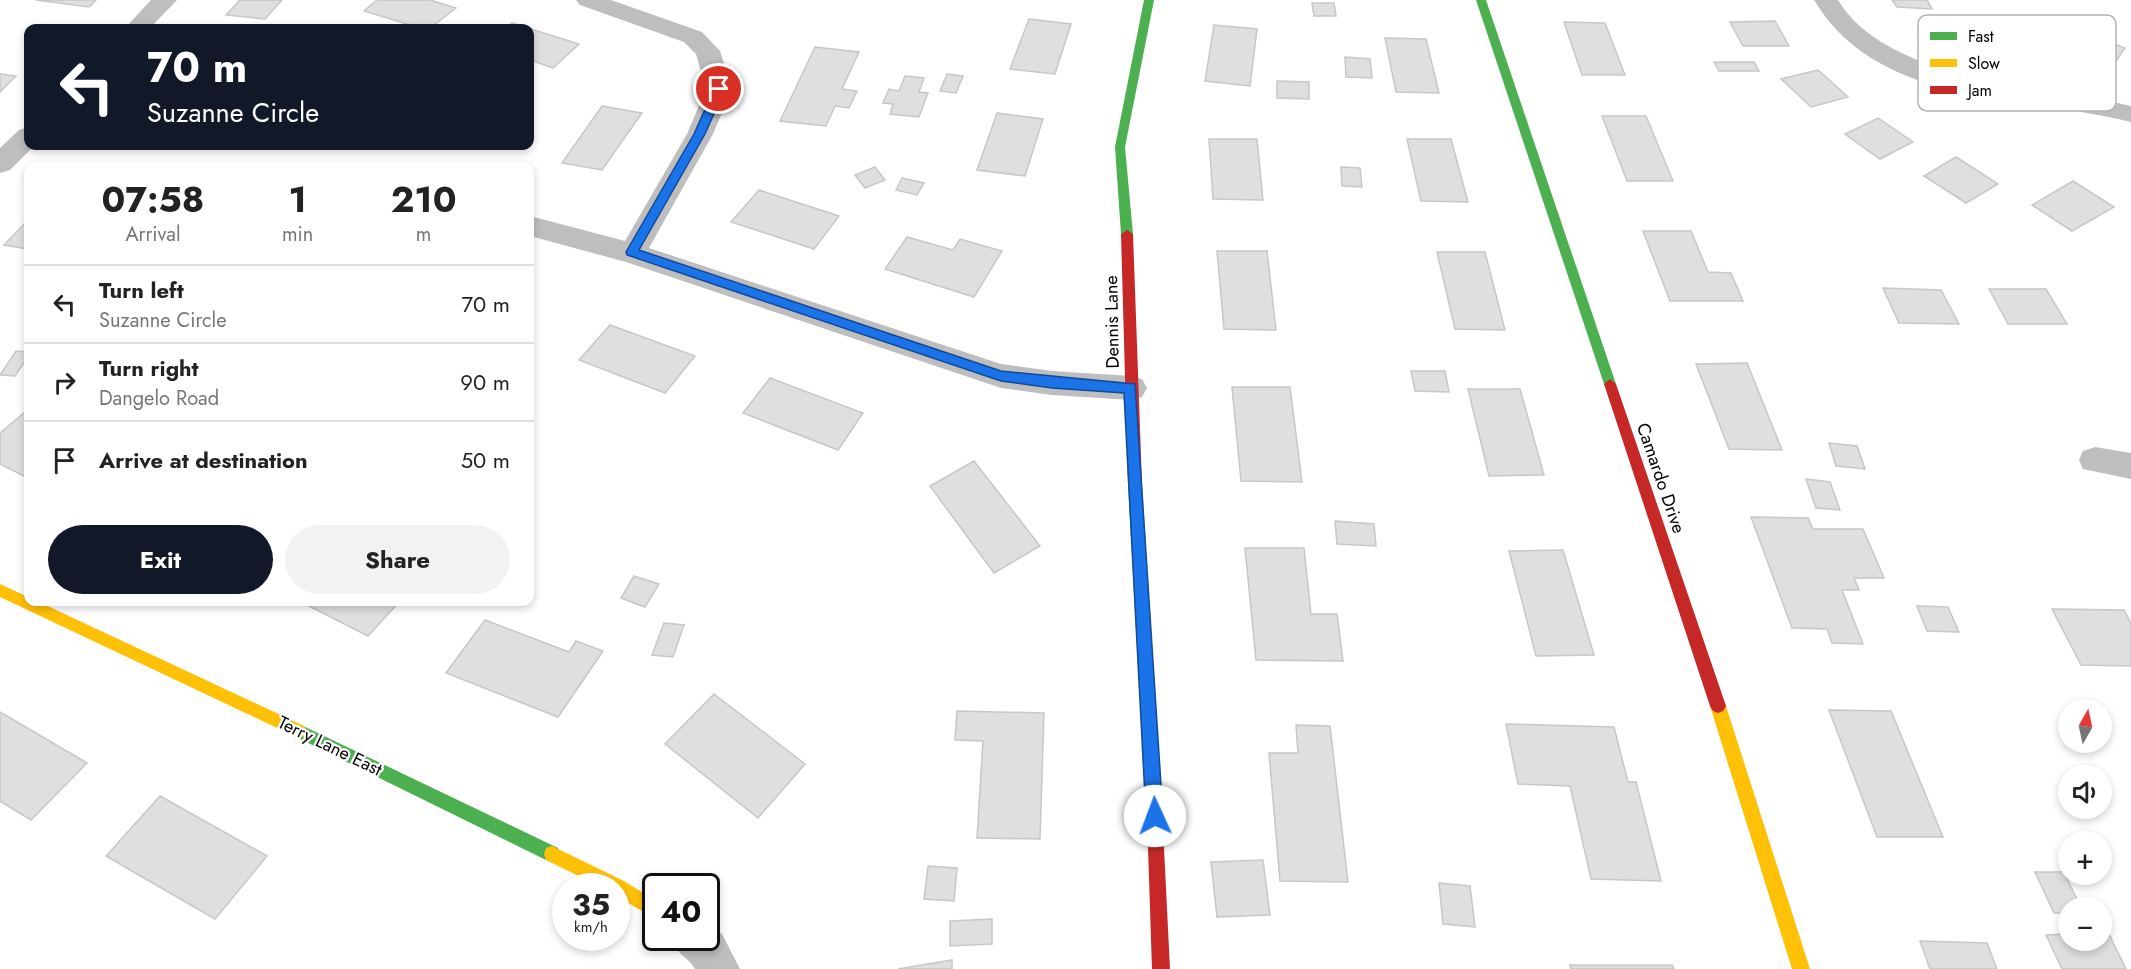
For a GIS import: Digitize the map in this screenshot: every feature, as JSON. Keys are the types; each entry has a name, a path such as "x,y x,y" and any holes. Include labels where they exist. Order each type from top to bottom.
{"street":[{"path":"141,24 165,0"},
{"path":"588,0 693,37 708,51 719,89 700,134 632,252"},
{"name":"Dennis Lane","path":"1149,0 1120,147 1128,240 1131,388 1153,772 1161,969"},
{"name":"Camardo Drive","path":"1481,0 1728,736 1801,969"},
{"path":"1826,0 1850,30 1875,50 1918,72"},
{"path":"2116,111 2131,114"},
{"path":"0,164 24,140"},
{"path":"534,227 632,252 1001,376 1131,388"},
{"path":"2095,460 2131,466"},
{"name":"Terry Lane East","path":"0,590 24,601"},
{"name":"Terry Lane East","path":"34,606 369,764 618,887 642,902"},
{"path":"708,951 718,969"}],"building":[{"path":"36,0 96,0 89,7"},
{"path":"240,0 282,0 265,19 226,15"},
{"path":"377,0 430,0 456,8 435,24 407,24 364,11"},
{"path":"1892,0 1927,0 1932,9 1897,7"},
{"path":"1312,3 1334,3 1336,16 1314,16"},
{"path":"1029,19 1071,24 1055,74 1010,69"},
{"path":"1775,21 1789,46 1743,46 1730,22"},
{"path":"1564,22 1605,23 1625,75 1582,75"},
{"path":"1214,25 1257,29 1250,86 1205,81"},
{"path":"534,30 579,44 553,68 534,61"},
{"path":"1385,38 1426,39 1439,93 1396,92"},
{"path":"2116,45 2125,48 2116,61"},
{"path":"815,47 859,52 842,89 857,91 849,108 835,106 826,126 780,121"},
{"path":"1345,57 1370,59 1372,78 1346,77"},
{"path":"1714,62 1754,62 1759,71 1719,71"},
{"path":"1818,70 1848,97 1811,107 1781,79"},
{"path":"0,74 16,76 0,92"},
{"path":"947,74 963,76 956,93 940,91"},
{"path":"905,76 924,78 919,92 928,93 919,117 890,114 893,104 883,103 889,89 899,91"},
{"path":"1277,81 1309,82 1309,99 1277,98"},
{"path":"602,106 642,113 602,170 562,163"},
{"path":"997,113 1043,119 1025,176 977,170"},
{"path":"1602,116 1646,116 1673,181 1627,181"},
{"path":"1878,118 1913,142 1880,159 1845,134"},
{"path":"1209,139 1257,139 1263,200 1213,199"},
{"path":"1407,139 1451,139 1468,202 1421,201"},
{"path":"1956,157 1998,184 1966,203 1924,176"},
{"path":"875,167 885,180 865,188 855,175"},
{"path":"1341,167 1360,168 1362,187 1342,186"},
{"path":"902,178 924,183 917,195 896,190"},
{"path":"2073,181 2114,207 2072,231 2032,205"},
{"path":"759,190 839,216 814,249 731,222"},
{"path":"24,224 24,248 4,245"},
{"path":"1643,231 1691,231 1708,272 1731,273 1743,301 1670,301"},
{"path":"907,237 953,250 960,239 1002,251 974,297 885,269"},
{"path":"1217,251 1267,251 1276,330 1224,329"},
{"path":"1437,252 1485,252 1505,330 1455,329"},
{"path":"1883,288 1941,290 1959,324 1899,323"},
{"path":"1989,289 2046,289 2067,324 2008,324"},
{"path":"610,325 695,356 665,393 579,360"},
{"path":"16,351 24,352 24,363 15,376 0,375"},
{"path":"1747,363 1782,450 1729,449 1696,364"},
{"path":"1411,371 1445,371 1449,392 1415,391"},
{"path":"770,378 863,413 838,450 743,413"},
{"path":"1232,387 1290,387 1302,482 1241,481"},
{"path":"1468,389 1520,389 1544,475 1489,476"},
{"path":"24,413 24,476 0,464 0,433"},
{"path":"1829,443 1857,446 1865,469 1836,466"},
{"path":"974,461 1040,546 994,573 930,486"},
{"path":"1806,479 1830,482 1840,510 1816,508"},
{"path":"1751,517 1808,518 1813,529 1863,529 1884,578 1854,578 1859,590 1842,590 1863,644 1832,643 1827,629 1792,628"},
{"path":"1335,521 1374,524 1376,546 1337,544"},
{"path":"1245,548 1304,548 1311,614 1337,614 1343,661 1256,660"},
{"path":"1563,550 1594,655 1536,656 1509,551"},
{"path":"634,576 659,584 645,607 621,598"},
{"path":"309,606 395,606 368,636"},
{"path":"1917,606 1948,607 1959,632 1927,631"},
{"path":"2052,609 2124,610 2131,623 2131,666 2081,665"},
{"path":"485,620 569,652 576,641 603,651 558,717 446,673"},
{"path":"664,623 684,625 673,657 652,655"},
{"path":"714,694 805,764 758,818 665,744"},
{"path":"1829,710 1891,711 1943,837 1877,837"},
{"path":"957,711 1044,713 1040,839 977,838 983,741 955,740"},
{"path":"0,712 87,763 31,820 0,801"},
{"path":"1506,724 1614,727 1628,782 1636,782 1661,881 1591,879 1570,786 1518,784"},
{"path":"1296,725 1330,726 1348,882 1280,881 1269,753 1298,753"},
{"path":"160,796 267,856 215,919 106,856"},
{"path":"1263,860 1270,915 1217,917 1211,862"},
{"path":"928,866 957,868 954,901 924,899"},
{"path":"2035,872 2058,872 2058,885 2070,885 2076,897 2058,897 2058,913 2054,913"},
{"path":"1439,883 1470,886 1475,927 1443,924"},
{"path":"992,919 992,944 950,946 950,921"},
{"path":"2058,934 2058,951 2112,951 2112,940 2126,969 2062,969 2046,935"},
{"path":"1920,941 1987,943 1997,969 1930,969"},
{"path":"952,960 952,969 898,969"},
{"path":"1570,965 1672,965 1674,969 1571,969"}],"traffic: fast":[{"path":"1127,234 1120,147 1149,0"},
{"path":"1481,0 1610,384"},
{"path":"1135,484 1156,848"},
{"path":"299,731 552,854"}],"traffic: slow":[{"path":"0,590 24,601"},
{"path":"34,606 299,731"},
{"path":"1718,706 1801,969"},
{"path":"552,854 618,887 642,902"}],"traffic: jam":[{"path":"1127,234 1135,484"},
{"path":"1610,384 1718,706"},
{"path":"1156,848 1161,969"}],"route":[{"path":"719,89 700,134 632,252 1001,376 1131,388 1155,816"}]}
